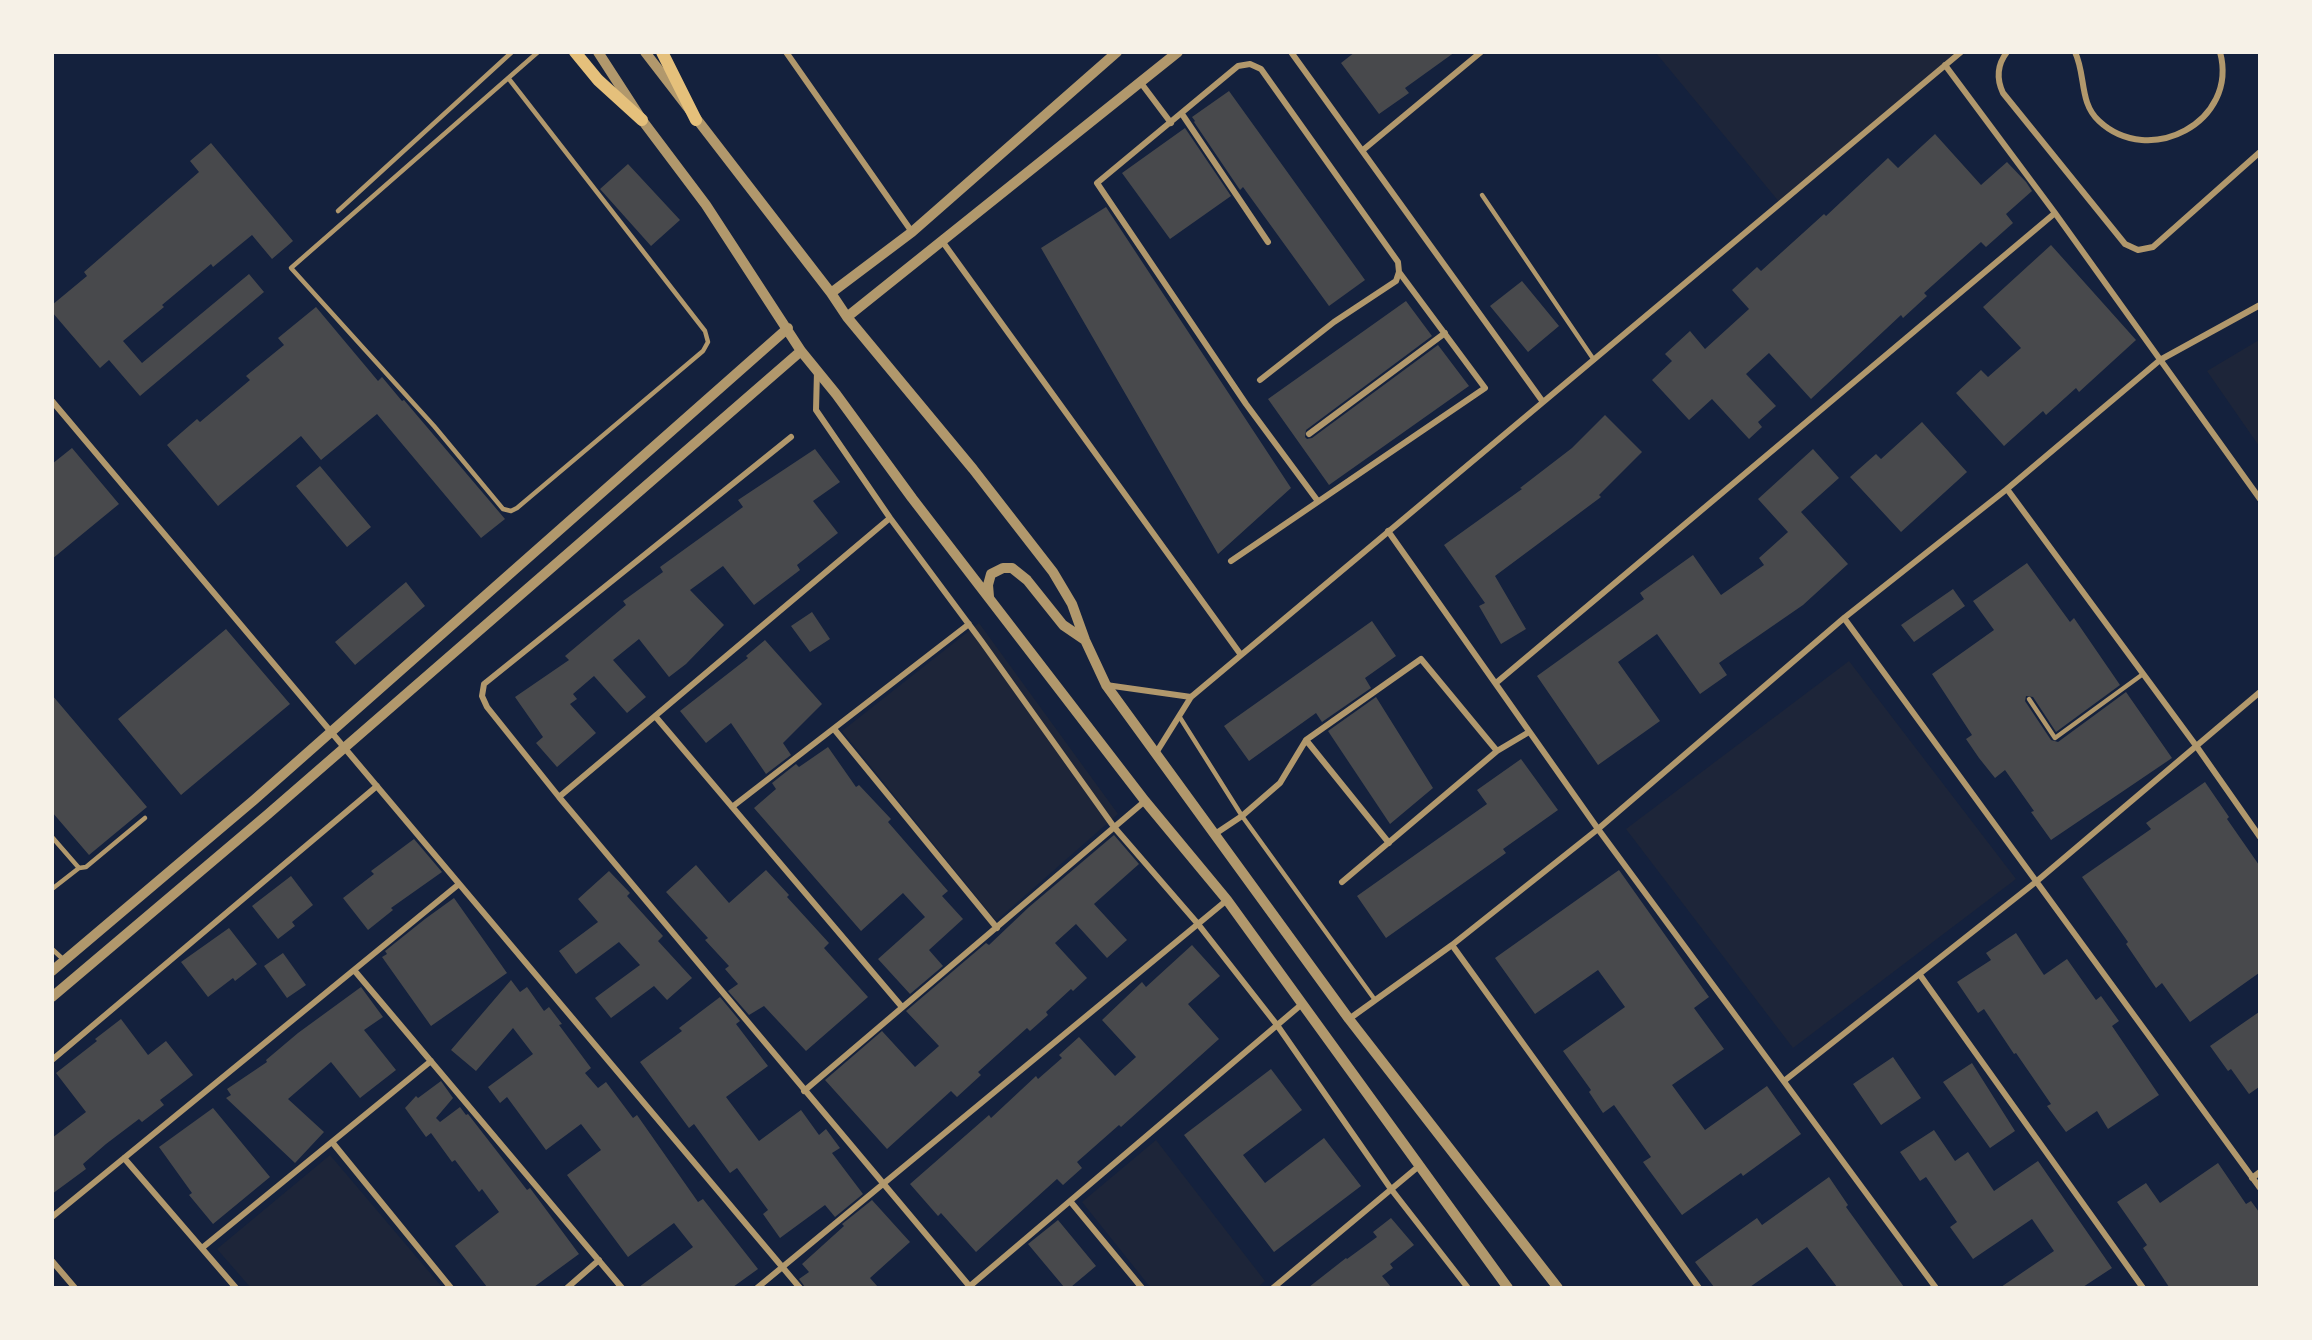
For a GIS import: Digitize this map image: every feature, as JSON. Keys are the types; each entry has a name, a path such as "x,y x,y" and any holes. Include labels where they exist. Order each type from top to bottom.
{"main road":[{"path":"575,52 598,80 642,120"},
{"path":"662,52 696,120"}],"street":[{"path":"598,52 642,120 706,205 801,351 1145,801 1227,900 1508,1287"},
{"path":"645,52 831,293 847,317 973,469 1053,572 1072,604 1085,640 1106,685 1349,1019 1558,1287"},
{"path":"786,52 912,232"},
{"path":"831,293 912,232 1116,52"},
{"path":"847,317 1178,52"},
{"path":"1291,52 1543,402"},
{"path":"1363,150 1481,52"},
{"path":"1155,754 1191,697 1961,52"},
{"path":"2007,52 2000,62 1998,72 1998,82 2002,93 2125,244 2138,250 2153,247 2259,152"},
{"path":"2075,52 2087,103 2097,120 2115,134 2143,140 2163,139 2182,133 2204,117 2214,105 2222,85 2223,65 2220,52"},
{"path":"1260,380 1334,322 1396,281 1399,272 1398,261 1261,69 1250,64 1239,66 1097,183 1246,404 1317,500"},
{"path":"1945,65 2055,213 2259,499"},
{"path":"1141,83 1171,123"},
{"path":"1182,114 1268,242"},
{"path":"1496,683 2055,213"},
{"path":"942,241 1241,655"},
{"path":"1230,561 1485,388 1399,272"},
{"path":"1349,1019 1452,945 1598,830 1844,618 2007,489 2160,360 2259,305"},
{"path":"52,971 331,732 788,328"},
{"path":"1309,434 1446,333"},
{"path":"52,997 801,351"},
{"path":"817,370 816,410 890,518 1114,827 1198,924 1277,1025 1391,1189 1468,1287"},
{"path":"52,401 800,1287"},
{"path":"791,437 484,684 482,696 487,707 559,797 970,1287 1302,1004"},
{"path":"2007,489 2197,747 2259,837"},
{"path":"559,797 890,518"},
{"path":"1388,531 1598,830 1936,1287"},
{"path":"989,597 988,585 991,574 1003,567 1012,568 1027,580 1063,625 1085,640"},
{"path":"1844,618 2259,1188"},
{"path":"732,807 969,624"},
{"path":"1215,834 1242,816 1280,783 1306,740 1421,659 1497,751"},
{"path":"1106,685 1191,697"},
{"path":"1784,1081 2037,881 2259,692"},
{"path":"655,716 903,1007"},
{"path":"834,729 997,928"},
{"path":"1342,882 1497,751 1529,732"},
{"path":"1306,740 1389,843"},
{"path":"52,1060 377,786"},
{"path":"804,1090 1145,801"},
{"path":"52,1216 459,884"},
{"path":"757,1287 1227,900"},
{"path":"1452,945 1699,1287"},
{"path":"354,970 622,1287"},
{"path":"1920,975 2142,1287"},
{"path":"202,1248 431,1061"},
{"path":"332,1142 451,1287"},
{"path":"124,1158 236,1287"},
{"path":"1273,1287 1419,1166"},
{"path":"2252,1178 2259,1172"},
{"path":"1070,1201 1142,1287"},
{"path":"567,1287 599,1260"},
{"path":"52,1261 75,1287"}],"lane":[{"path":"338,211 512,52"},
{"path":"509,80 705,332 708,342 704,351 511,511 503,509 434,426 291,268 509,80 538,52"},
{"path":"1482,195 1594,360"},
{"path":"2029,699 2055,738 2143,674"},
{"path":"1179,716 1242,816 1375,1000"},
{"path":"52,889 79,868 86,867 145,818"},
{"path":"52,837 79,868"},
{"path":"52,949 65,961"}],"shaded area":[{"path":"1656,53 1960,53 1780,203"},
{"path":"2259,340 2259,446 2207,371"},
{"path":"979,623 1118,814 996,921 842,731"},
{"path":"1849,661 2016,879 1793,1048 1626,829"},
{"path":"1156,1140 1265,1281 1258,1287 1150,1287 1082,1202"},
{"path":"330,1155 442,1287 250,1287 217,1249"}],"building":[{"path":"1355,52 1455,52 1405,88 1409,93 1379,114 1341,63"},
{"path":"1229,91 1365,280 1329,306 1243,187 1240,190 1194,122 1192,117"},
{"path":"1185,128 1231,196 1170,239 1122,173"},
{"path":"1935,134 1981,185 2007,162 2026,182 2032,191 2006,214 2013,223 1986,247 1981,242 1924,293 1927,296 1903,318 1901,315 1811,399 1769,353 1746,374 1776,406 1758,422 1762,427 1749,439 1712,399 1689,420 1652,380 1672,361 1665,354 1690,331 1705,349 1749,309 1732,290 1757,267 1761,271 1824,214 1826,216 1888,158 1898,168"},
{"path":"211,143 293,241 272,259 252,235 213,267 211,264 123,341 142,363 249,274 264,292 140,396 109,360 100,368 52,312 52,305 87,276 84,272 199,172 190,161"},
{"path":"628,164 680,220 651,246 600,189"},
{"path":"1106,207 1291,488 1218,554 1041,248"},
{"path":"2051,245 2136,340 2079,392 2076,388 2046,415 2043,411 2004,446 1956,393 1981,370 1988,377 2021,348 1983,307"},
{"path":"1522,281 1559,326 1528,352 1490,306"},
{"path":"1406,301 1432,336 1306,430 1305,437 1312,438 1438,345 1469,386 1329,485 1268,399"},
{"path":"316,307 378,381 382,377 402,401 404,400 505,519 481,538 377,414 321,460 301,436 218,506 167,445 197,419 200,422 250,380 246,376 284,345 278,338"},
{"path":"1605,415 1642,452 1599,495 1601,497 1495,576 1526,629 1501,644 1479,606 1485,603 1444,545 1522,489 1520,488 1572,448"},
{"path":"1922,422 1967,472 1901,532 1850,477 1876,454 1881,459"},
{"path":"72,448 119,504 52,559 52,464"},
{"path":"815,449 840,482 813,501 838,533 797,565 800,570 754,605 723,566 690,590 724,625 686,664 669,677 639,639 613,660 646,697 627,713 594,676 573,694 577,699 570,704 596,733 557,767 536,743 543,737 515,697 569,660 565,656 626,605 623,601 663,572 660,567 743,507 738,500"},
{"path":"1813,449 1839,478 1801,512 1848,564 1803,605 1719,663 1727,675 1700,694 1657,634 1618,662 1660,721 1598,765 1537,676 1644,599 1640,593 1693,555 1721,595 1764,565 1759,558 1788,532 1758,499"},
{"path":"320,466 371,527 347,547 296,486"},
{"path":"2027,563 2070,622 2074,618 2120,685 2056,732 2033,697 2026,696 2025,701 2051,740 2058,742 2126,692 2172,758 2051,840 2005,770 1995,778 1979,758 1966,739 1972,735 1932,674 1994,630 1973,601"},
{"path":"406,582 425,606 355,665 335,642"},
{"path":"1953,589 1965,606 1914,642 1901,625"},
{"path":"812,612 830,639 810,652 791,626"},
{"path":"1372,621 1396,656 1365,678 1371,688 1322,722 1316,713 1249,761 1224,726"},
{"path":"226,629 290,704 181,795 118,719"},
{"path":"765,640 822,704 783,743 791,755 766,774 731,723 706,743 680,711 748,658 746,656"},
{"path":"52,695 147,807 89,855 52,812"},
{"path":"1376,697 1433,788 1390,824 1328,731"},
{"path":"828,747 856,787 859,785 891,819 888,822 948,891 942,896 963,919 929,950 943,966 910,994 878,959 925,917 903,893 861,931 754,808 776,789 772,783 796,764 799,767"},
{"path":"1521,759 1558,810 1503,849 1506,853 1386,938 1357,896 1487,804 1477,790"},
{"path":"2205,782 2259,865 2259,973 2190,1022 2162,983 2156,988 2126,944 2128,942 2082,877 2151,829 2146,823"},
{"path":"1114,835 1139,864 1094,904 1127,940 1107,958 1076,924 1055,943 1087,978 1046,1012 1048,1015 1030,1031 1027,1028 978,1072 981,1075 957,1097 951,1091 887,1149 825,1080 882,1031 915,1067 939,1046 906,1011 986,943 989,945 1029,907"},
{"path":"414,839 442,872 391,908 393,910 368,930 343,898 374,874 371,871"},
{"path":"696,865 729,903 766,870 829,943 824,948 868,997 806,1051 764,1006 749,1015 728,991 738,984 725,969 729,966 705,940 708,938 666,892"},
{"path":"1619,870 1709,997 1694,1008 1724,1049 1672,1085 1705,1130 1767,1086 1801,1134 1743,1176 1741,1173 1682,1215 1643,1162 1651,1157 1614,1105 1603,1113 1589,1092 1591,1090 1563,1051 1625,1007 1598,970 1535,1014 1495,958"},
{"path":"609,871 630,893 627,896 663,936 658,941 692,978 667,1000 654,986 611,1018 595,998 640,965 619,942 576,974 559,951 598,922 578,899"},
{"path":"291,876 313,905 292,922 295,926 278,939 252,906"},
{"path":"454,898 507,973 431,1026 382,957 387,954 385,951"},
{"path":"229,928 257,964 235,981 233,978 208,997 181,962"},
{"path":"2016,933 2044,975 2067,959 2096,1000 2101,996 2119,1021 2112,1026 2159,1095 2108,1129 2097,1111 2066,1132 2047,1106 2051,1104 2016,1053 2014,1054 1984,1009 1978,1013 1957,982 1991,960 1986,953"},
{"path":"1192,945 1220,976 1188,1004 1219,1039 1121,1127 1119,1125 1077,1162 1082,1168 1063,1185 1057,1179 976,1252 941,1213 938,1216 910,1184 989,1115 991,1118 1036,1076 1038,1079 1062,1058 1059,1055 1079,1037 1115,1076 1136,1057 1102,1020 1142,982 1146,987"},
{"path":"283,953 306,985 287,998 264,966"},
{"path":"511,980 520,992 527,987 544,1011 549,1007 562,1024 559,1025 591,1068 585,1073 598,1088 606,1082 633,1118 637,1115 698,1202 703,1199 758,1269 733,1287 639,1287 693,1247 674,1223 628,1257 567,1175 601,1150 581,1124 546,1150 507,1097 500,1103 488,1087 533,1054 513,1028 476,1071 451,1050"},
{"path":"361,987 383,1017 364,1030 396,1070 360,1098 331,1062 288,1099 324,1132 295,1163 226,1098 231,1095 227,1089 267,1062 266,1060 298,1033"},
{"path":"720,997 740,1021 736,1024 768,1066 726,1097 759,1141 801,1110 819,1135 826,1129 840,1148 832,1153 863,1194 835,1217 825,1205 780,1238 763,1214 768,1210 737,1168 730,1173 694,1124 689,1128 640,1062 682,1031 679,1028"},
{"path":"2259,1012 2259,1087 2249,1094 2210,1046"},
{"path":"121,1019 148,1055 166,1041 193,1075 160,1100 164,1105 142,1122 139,1119 106,1144 83,1164 86,1169 52,1194 52,1138 86,1112 56,1073"},
{"path":"1893,1057 1921,1098 1881,1125 1853,1084"},
{"path":"1972,1063 2015,1131 1990,1148 1943,1082"},
{"path":"1271,1069 1302,1110 1243,1155 1265,1183 1324,1138 1361,1186 1274,1252 1184,1135"},
{"path":"441,1081 453,1098 436,1118 440,1122 460,1107 466,1115 468,1114 527,1190 530,1188 579,1254 534,1287 487,1287 455,1246 499,1212 482,1189 479,1192 455,1160 452,1162 431,1133 426,1137 405,1108 416,1096 418,1098"},
{"path":"213,1108 270,1177 213,1224 189,1195 192,1193 159,1147"},
{"path":"1934,1130 1955,1161 1968,1152 1994,1191 2038,1161 2112,1268 2083,1287 2001,1287 2054,1251 2032,1219 1973,1259 1950,1227 1957,1222 1926,1177 1920,1181 1900,1152"},
{"path":"2218,1163 2246,1204 2251,1201 2259,1212 2259,1287 2169,1287 2143,1248 2147,1245 2117,1202 2146,1183 2160,1203"},
{"path":"1829,1177 1848,1205 1846,1207 1904,1287 1837,1287 1807,1247 1750,1287 1714,1287 1695,1262 1757,1218 1762,1225"},
{"path":"872,1200 910,1242 870,1278 878,1287 805,1287 799,1279 809,1272 802,1264 844,1226 842,1224"},
{"path":"1391,1218 1414,1245 1390,1264 1393,1268 1382,1276 1391,1287 1309,1287 1377,1237 1373,1232"},
{"path":"1058,1220 1096,1266 1071,1287 1064,1287 1028,1244"}]}
